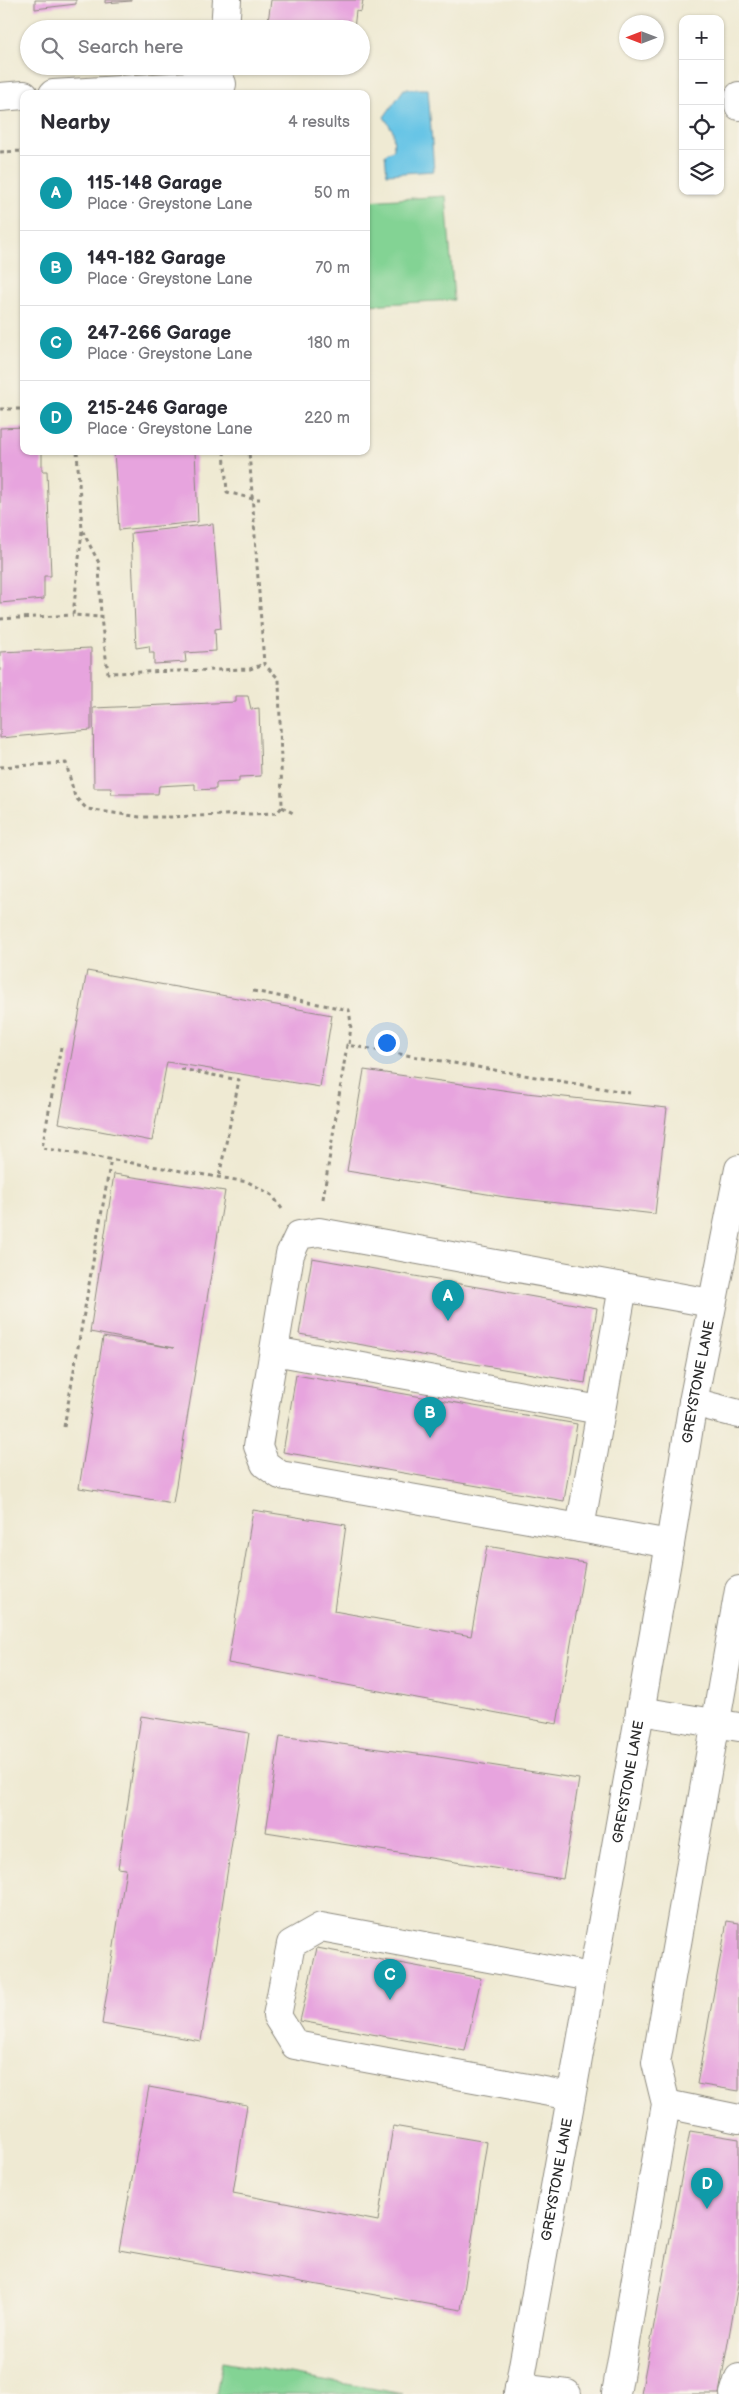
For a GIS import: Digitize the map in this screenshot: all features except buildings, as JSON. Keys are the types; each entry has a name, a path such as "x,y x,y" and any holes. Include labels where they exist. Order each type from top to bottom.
{"street":[{"path":"226,20 227,0"},
{"path":"105,90 223,81"},
{"path":"0,97 20,96"},
{"path":"739,96 739,106"},
{"name":"GREYSTONE LANE","path":"519,2391 591,1976 670,1544 693,1402 711,1302 739,1168"},
{"path":"670,1544 280,1475 265,1464 258,1446 290,1254 309,1233 711,1302"},
{"path":"580,1528 623,1287"},
{"path":"274,1351 600,1410"},
{"path":"693,1402 739,1414"},
{"path":"616,2394 666,2104 656,2063 728,1725 739,1590"},
{"path":"640,1711 728,1725"},
{"path":"571,2096 295,2045 277,2016 291,1944 322,1927 591,1976"},
{"path":"666,2104 739,2119"},
{"path":"734,2394 739,2378"},
{"path":"519,2391 567,2394"}],"path":[{"path":"0,152 20,151"},
{"path":"0,409 20,409"},
{"path":"73,615 82,530 77,455"},
{"path":"224,455 227,492 253,499 260,498"},
{"path":"0,766 66,763 75,798 87,809 140,816 170,817 277,813 282,807 279,679 264,664 249,455"},
{"path":"82,530 99,563 100,617 108,673 250,669 264,664"},
{"path":"0,618 73,615 100,617"},
{"path":"282,807 293,813"},
{"path":"253,991 349,1010 351,1024 349,1045 327,1169 309,1233"},
{"path":"349,1045 630,1093"},
{"path":"61,1047 42,1148 248,1182 272,1195 309,1233"},
{"path":"181,1069 239,1080 219,1177"},
{"path":"64,1427 111,1159"}],"green space":[{"path":"446,196 454,300 370,305 370,201"},
{"path":"222,2362 403,2394 216,2394"}],"water":[{"path":"404,89 428,89 434,171 387,174 385,154 394,149 393,131 384,117"}],"place":[{"name":"115-148 Garage","path":"448,1321"},
{"name":"149-182 Garage","path":"430,1438"},
{"name":"247-266 Garage","path":"390,2000"},
{"name":"215-246 Garage","path":"707,2209"}]}
